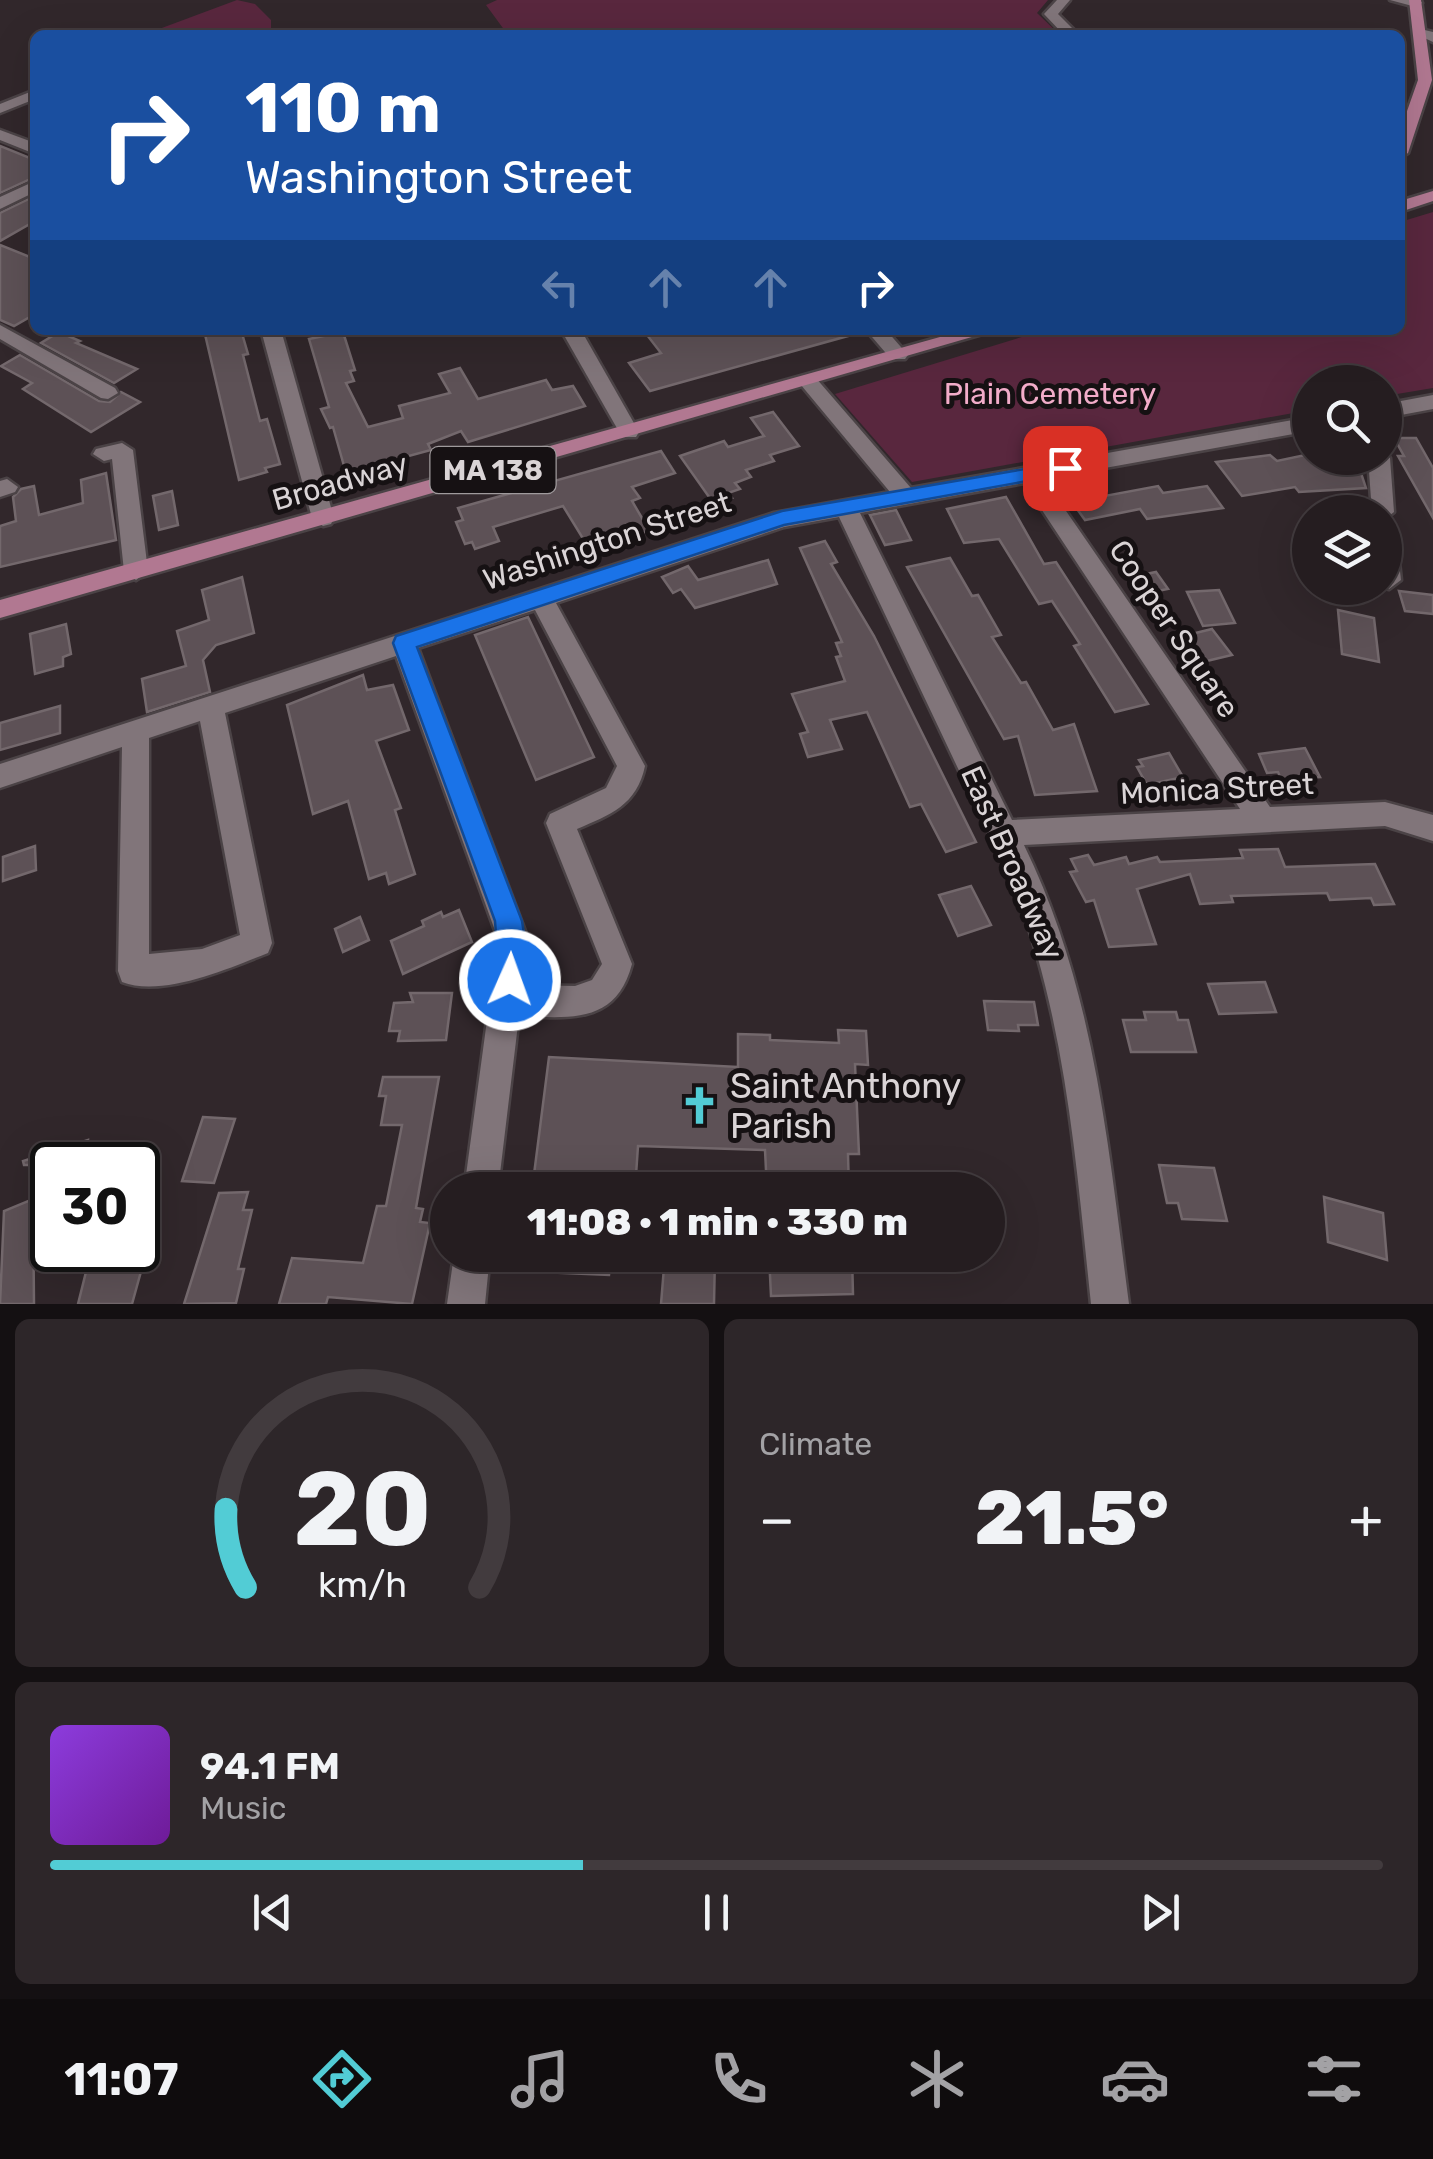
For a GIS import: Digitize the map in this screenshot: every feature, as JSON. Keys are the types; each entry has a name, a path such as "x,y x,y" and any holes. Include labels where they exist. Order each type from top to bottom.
{"main road":[{"path":"1405,139 1424,87 1427,34 1416,2"},
{"path":"1405,205 1433,196"},
{"name":"Broadway","path":"0,609 968,335"}],"street":[{"path":"1064,0 1052,14 1067,30"},
{"path":"1396,0 1416,2"},
{"path":"0,109 30,96"},
{"path":"0,134 30,147"},
{"path":"0,204 30,189"},
{"path":"6,341 30,332"},
{"path":"272,335 322,518"},
{"path":"574,335 629,432"},
{"path":"880,335 898,355"},
{"path":"6,341 108,393"},
{"path":"808,381 905,495"},
{"path":"1402,408 1433,402"},
{"name":"Washington Street","path":"0,776 211,710 727,534 845,504 1292,427"},
{"path":"104,454 122,450 136,570"},
{"name":"Cooper Square","path":"1030,474 1263,820"},
{"name":"East Broadway","path":"845,504 1043,918 1073,1016 1110,1304"},
{"path":"507,1000 589,999 605,994 615,982 617,964 560,822 617,798 630,784 630,766 540,596"},
{"path":"404,643 511,930 507,1000 483,1172"},
{"path":"136,734 133,971 202,964 258,943 211,710"},
{"name":"Monica Street","path":"1002,833 1385,814 1433,828"},
{"path":"466,1304 470,1272"}],"green space":[{"path":"237,0 255,4 271,20 271,30 156,30"},
{"path":"497,0 1048,0 1037,13 1055,30 504,30 486,5"},
{"name":"Plain Cemetery","path":"1433,212 1433,388 1402,393 1402,365 1292,365 1292,413 912,482 835,394 1029,335 1405,335 1405,220"}],"building":[{"path":"0,146 30,158 30,179 0,193"},
{"path":"30,198 30,224 0,241 0,213"},
{"path":"0,245 30,257 30,317 14,326 0,320"},
{"path":"54,335 66,335 137,369 114,383 41,343"},
{"path":"205,335 242,335 248,354 243,355 260,421 267,419 280,464 239,480"},
{"path":"344,335 355,370 350,371 354,381 346,383 368,427 403,418 399,406 450,393 439,374 460,368 478,399 546,380 552,390 573,386 585,406 468,442 461,431 428,444 431,450 346,473 333,427 330,428 321,409 329,407 309,339"},
{"path":"647,335 851,335 650,391 629,363 661,353"},
{"path":"20,355 99,401 110,402 121,392 140,402 91,432 23,389 32,383 1,366"},
{"path":"773,412 799,446 770,455 774,461 746,470 751,477 735,483 740,489 728,493 732,498 714,504 680,456 724,441 728,447 764,436 751,418"},
{"path":"1402,438 1416,438 1433,468 1433,518 1402,463"},
{"path":"661,451 675,473 632,487 640,498 632,501 649,530 626,541 590,550 563,506 493,527 499,541 475,549 472,542 465,544 456,522 463,520 458,508"},
{"path":"1270,455 1277,461 1292,458 1292,475 1362,475 1366,488 1299,492 1295,487 1242,496 1216,462"},
{"path":"106,473 116,540 0,567 0,526 16,521 13,497 21,489 34,486 39,515 83,503 81,480"},
{"path":"1158,486 1163,493 1207,486 1223,508 1147,519 1140,509 1085,520 1072,502"},
{"path":"172,491 178,525 159,530 153,496"},
{"path":"1006,497 1044,564 1056,562 1148,704 1115,712 1074,646 1080,644 1052,601 1039,604 999,539 964,543 947,509"},
{"path":"896,510 911,540 885,545 870,515"},
{"path":"825,541 837,562 831,564 874,636 976,842 946,852 921,804 910,807 867,712 830,720 842,749 808,757 800,734 808,732 792,694 845,681 836,657 841,656 836,643 842,642 800,548"},
{"path":"950,558 972,596 978,595 1001,635 992,637 1021,683 1026,682 1053,730 1074,724 1097,791 1035,795 1018,736 1004,739 907,567"},
{"path":"768,560 777,584 695,608 681,589 673,593 662,577 688,566 698,580"},
{"path":"1156,572 1168,589 1142,594 1131,577"},
{"path":"242,577 254,633 216,645 203,660 210,692 147,712 142,679 186,666 177,631 209,620 202,590"},
{"path":"1219,590 1235,623 1203,626 1187,592"},
{"path":"1402,591 1433,595 1433,614 1405,611"},
{"path":"1338,610 1374,618 1379,662 1342,654"},
{"path":"528,617 594,757 536,780 475,635"},
{"path":"66,624 71,654 63,657 63,666 35,674 30,634"},
{"path":"1212,629 1232,655 1194,664 1175,638"},
{"path":"363,675 367,690 393,685 409,730 376,741 401,808 395,810 415,874 389,884 386,873 369,879 348,801 313,814 287,705"},
{"path":"60,706 60,733 0,750 0,723"},
{"path":"1305,748 1320,777 1281,779 1278,772 1267,773 1259,754"},
{"path":"1169,753 1183,777 1147,785 1137,767 1143,766 1139,760"},
{"path":"35,846 36,870 3,881 3,857"},
{"path":"1278,849 1285,867 1375,864 1394,904 1374,905 1371,898 1330,900 1327,893 1231,896 1233,902 1200,904 1190,874 1137,889 1156,944 1109,947 1094,900 1086,902 1070,872 1077,871 1071,859 1088,855 1094,865 1126,857 1129,864 1157,857 1160,862 1243,858 1240,850"},
{"path":"971,886 991,925 958,936 939,895"},
{"path":"459,910 472,942 403,974 391,941 424,926 422,921 441,912 443,917"},
{"path":"360,917 369,940 343,952 335,929"},
{"path":"1265,982 1276,1012 1219,1014 1208,984"},
{"path":"410,993 452,993 446,1040 398,1041 400,1031 389,1031 394,1003 413,1002"},
{"path":"984,1001 1034,1002 1038,1025 1018,1025 1019,1031 988,1030"},
{"path":"1144,1012 1176,1012 1178,1020 1188,1020 1196,1052 1131,1052 1123,1020 1146,1020"},
{"name":"Saint Anthony Parish","path":"838,1030 866,1031 868,1065 855,1064 859,1154 848,1154 848,1172 766,1172 765,1150 638,1146 636,1172 534,1172 549,1057 738,1067 738,1034 770,1035 770,1040 839,1043"},
{"path":"383,1077 439,1077 416,1208 423,1209 420,1222 430,1223 412,1304 328,1297 326,1304 279,1304 292,1258 363,1263 377,1206 386,1206 402,1125 381,1125 386,1096 379,1096"},
{"path":"203,1117 235,1119 214,1183 182,1181"},
{"path":"1159,1165 1214,1168 1227,1221 1182,1219 1178,1203 1167,1203"},
{"path":"248,1192 243,1210 252,1210 238,1269 244,1269 236,1303 184,1304 219,1193"},
{"path":"1324,1197 1383,1213 1387,1260 1328,1242"},
{"path":"30,1200 34,1304 0,1304 4,1211"},
{"path":"86,1272 141,1272 132,1304 78,1304"},
{"path":"541,1272 609,1272 609,1275"},
{"path":"664,1272 715,1272 714,1304 661,1304"},
{"path":"770,1272 852,1272 853,1294 771,1296"}],"place":[{"name":"Saint Anthony Parish","path":"700,1106"}],"route":[{"path":"510,980 513,939 508,921 404,643 782,518 1065,468"}]}
